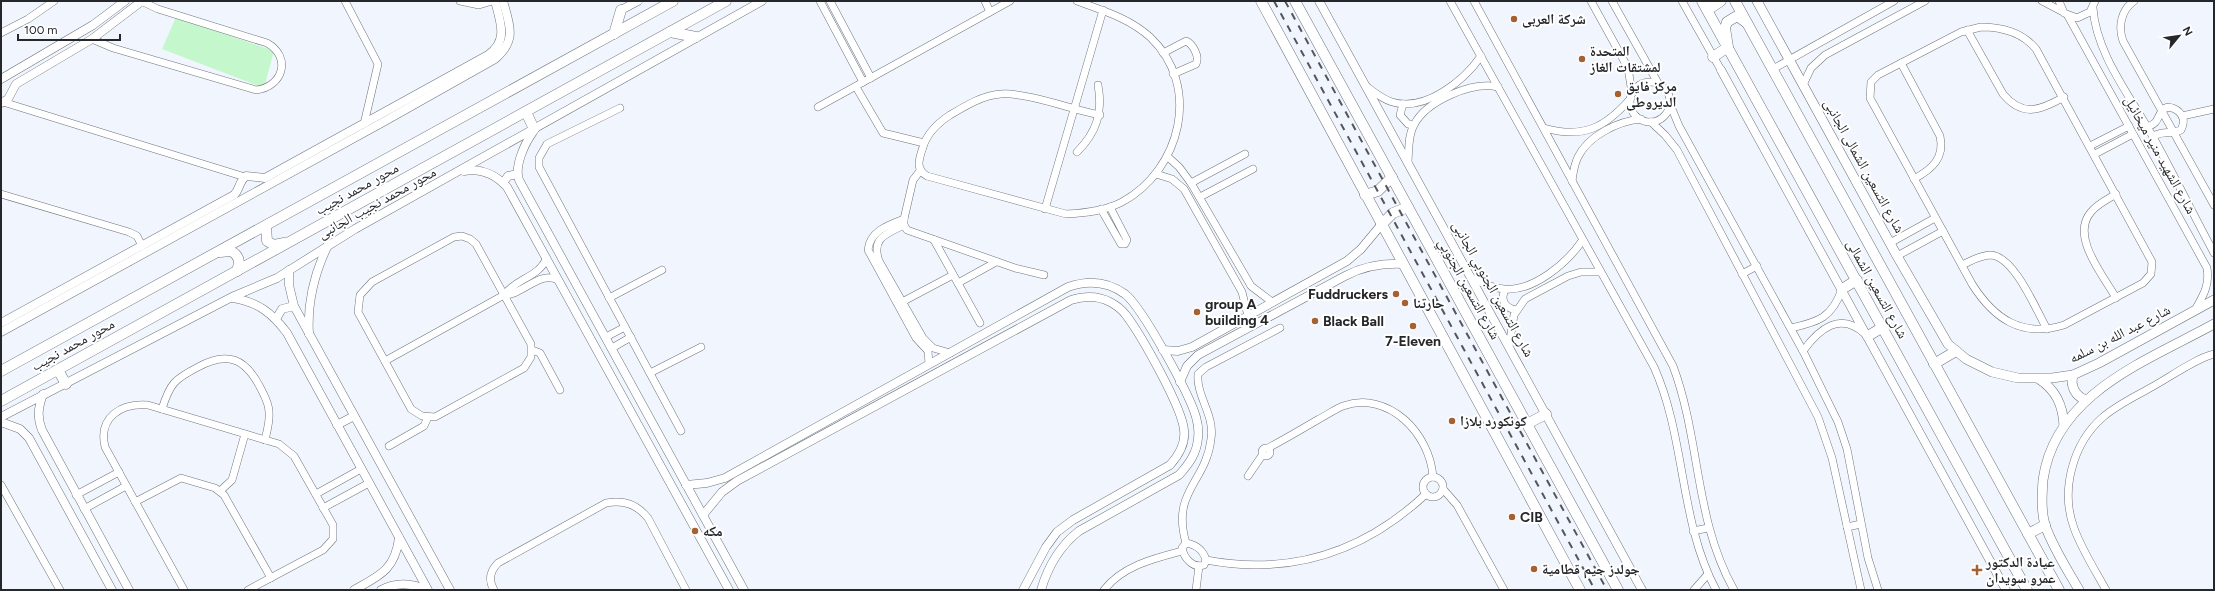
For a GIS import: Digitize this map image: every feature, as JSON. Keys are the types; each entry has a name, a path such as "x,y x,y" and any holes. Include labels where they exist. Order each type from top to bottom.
{"main road":[{"name":"محور محمد نجيب","path":"1,371 673,1"},
{"name":"محور محمد نجيب","path":"1,401 726,1"},
{"path":"1261,1 1365,196 1580,590"},
{"name":"شارع التسعين الجنوبي","path":"1295,1 1618,590"},
{"path":"1703,1 1712,7 1721,1"},
{"name":"شارع التسعين الشمالى","path":"1703,1 2027,590"},
{"name":"شارع التسعين الشمالى","path":"1735,1 2058,590"},
{"name":"شارع التسعين الشمالى الجانبى","path":"1757,1 1897,256 1948,344"},
{"path":"614,34 621,10"},
{"path":"1714,57 1728,47 1725,28 1727,22 1737,16 1747,23"},
{"path":"670,32 696,37"},
{"path":"526,112 534,129"},
{"path":"1365,196 1383,187 1392,177"},
{"path":"1381,225 1393,213 1408,207"},
{"path":"266,226 265,237 270,244 274,245 293,240"},
{"path":"214,254 226,250 236,254 239,259 237,271"},
{"path":"1842,289 1857,280"},
{"name":"شارع عبد الله بن سلمه","path":"1948,344 1956,352 1992,372 2018,378 2039,379 2073,374 2099,363 2214,300"},
{"path":"2079,590 2045,524 2042,508 2046,464 2053,444 2064,426 2086,400 2116,377 2214,324"},
{"path":"1868,336 1883,327"},
{"path":"1934,364 1956,352"},
{"path":"58,370 66,384"},
{"path":"2073,374 2072,383 2075,392 2086,400"},
{"path":"2039,379 2050,388 2058,399 2063,412 2064,426"},
{"path":"1527,424 1546,414"},
{"path":"2028,534 2045,524"}],"street":[{"path":"1,34 28,19 54,1"},
{"path":"2,78 93,25 125,1"},
{"path":"92,39 113,48 256,90 270,86 280,74 281,60 278,54 267,43 158,9 142,1 92,39 16,84 11,94 2,103 245,177"},
{"path":"345,1 378,64 364,124"},
{"path":"1,323 262,189 495,50 500,44 502,29 493,1 479,5 460,1"},
{"path":"1,332 143,250 234,195 239,188 240,182 245,177 250,175 258,178 265,178 364,124 383,118 495,59 504,51 510,41 511,29 503,1"},
{"path":"621,10 638,1"},
{"name":"محور محمد نجيب الجانبى","path":"1,417 232,297 273,280 328,245 762,1"},
{"path":"830,1 871,78"},
{"path":"985,1 990,12"},
{"path":"818,107 990,12 1002,3 1010,1"},
{"path":"1077,1 1103,10 1132,23 1151,38 1163,53 1173,74 1178,90 1179,119 1175,141 1168,157 1156,174 1134,195 1110,207 1087,213 1066,214 927,176 920,170 918,162 924,143 934,128 958,110 971,103 1000,94 1015,94 1074,110 1100,115"},
{"name":"شارع التسعين الجنوبي الجانبى","path":"1319,1 1642,590"},
{"path":"1450,1 1659,378 1666,402 1693,531 1708,574 1716,590"},
{"path":"1474,1 1673,366 1685,402 1708,528 1718,557 1734,590"},
{"path":"1591,1 1628,68 1632,110 1641,119 1651,122 1665,135 1676,150 1823,430 1832,458 1861,590"},
{"path":"1612,1 1658,84 1667,92 1679,126 1791,328 1843,436 1868,558 1878,590"},
{"path":"1682,1 1868,336 2006,590"},
{"path":"1772,69 1894,1"},
{"path":"1803,85 1811,68 1825,55 1925,1"},
{"path":"2042,1 2066,14 2082,17 2095,3"},
{"name":"شارع الشهيد منير ميخائيل","path":"2059,1 2210,268 2206,289 2195,310"},
{"path":"2134,1 2126,8 2122,17 2122,37 2214,205"},
{"path":"822,2 863,82"},
{"name":"شارع الشهيد منير ميخائيل","path":"2095,3 2096,29 2103,49 2153,136 2214,253"},
{"path":"1045,209 1103,10"},
{"path":"1981,27 2011,31 2025,38 2041,55 2150,257 2153,268 2144,284 2064,325 2047,329 2020,327 2002,318 1982,299 1942,231 1872,102 1869,92 1874,78 1967,30 1981,27"},
{"path":"1967,30 2003,94 2011,103 2024,108 2038,109 2064,97"},
{"path":"842,43 850,39"},
{"path":"1163,53 1186,41 1191,44 1198,58 1196,64 1173,74"},
{"path":"1366,86 1383,98 1403,104 1427,99 1457,83 1472,69 1481,56"},
{"path":"1901,63 1940,136 1941,142 1939,158 1935,165 1914,179"},
{"path":"2,78 8,80 13,89"},
{"path":"1544,128 1568,134 1592,130 1611,118 1643,83 1658,84"},
{"path":"1077,152 1088,141 1095,129 1100,115 1101,100 1098,85"},
{"path":"1408,161 1413,125 1425,110 1464,89 1485,85 1498,86"},
{"path":"856,87 883,133 924,143"},
{"path":"1403,104 1400,115 1408,124 1413,125"},
{"path":"1651,122 1661,118 1668,110 1670,104"},
{"path":"620,108 547,144 539,158 543,174 681,431"},
{"path":"2148,127 2157,122 2162,111 2172,108 2178,111 2182,116 2183,127 2181,130 2174,134 2164,132 2153,136"},
{"path":"2182,116 2214,109"},
{"path":"1572,182 1578,156 1589,142 1615,126 1641,119"},
{"path":"2090,146 2129,126"},
{"path":"534,129 527,140 517,174 744,590"},
{"path":"2095,154 2133,134"},
{"path":"1191,183 1245,154"},
{"path":"1168,157 1191,183 1253,289 1272,302"},
{"path":"1200,197 1253,169"},
{"path":"460,172 472,170 483,172 503,183 546,258 728,590"},
{"path":"920,170 913,180 904,222 907,230 996,262 1030,273 1044,275"},
{"path":"503,183 508,176 517,174"},
{"path":"1156,174 1172,179 1179,183 1184,189 1243,294 1248,316 1253,326"},
{"path":"258,178 262,182 262,189"},
{"path":"239,188 241,194 246,197"},
{"path":"1,194 129,232 137,236 143,250"},
{"path":"2116,194 2091,211 2085,222 2083,234 2088,250 2116,298"},
{"path":"1101,209 1121,244 1126,244 1127,240 1110,207"},
{"path":"1890,243 1935,218"},
{"path":"904,222 884,236 877,244 876,252 885,277 916,338 928,347 950,353"},
{"path":"1206,227 1214,222"},
{"path":"1163,350 1186,350 1346,261 1361,249 1381,225"},
{"path":"1897,256 1942,231"},
{"path":"462,236 470,239 476,244 504,295 531,344 531,357 524,368 435,417 428,417 416,413 411,409 358,312 360,295 372,282 454,237 462,236"},
{"path":"934,240 980,323"},
{"path":"1472,278 1493,288 1504,290 1520,288 1554,270 1572,255 1582,241"},
{"path":"310,337 309,316 312,289 319,264 328,245"},
{"path":"1962,265 1982,256 1991,255 2009,263 2047,329"},
{"path":"385,361 504,295 513,286 540,269 546,258"},
{"path":"958,283 996,262"},
{"path":"1180,382 1187,366 1198,355 1357,270 1383,263 1403,264"},
{"path":"1742,274 1757,266"},
{"path":"289,270 289,285 294,306 450,590"},
{"path":"609,298 662,270"},
{"path":"1509,346 1516,310 1530,294 1561,278 1581,272 1600,272"},
{"path":"902,302 953,275"},
{"path":"504,295 516,293 544,278 551,277 558,280"},
{"path":"885,277 902,302 928,347 929,364"},
{"path":"686,485 707,483 725,478 1068,287 1081,283 1093,282 1104,284 1125,294 1138,308 1149,326 1192,406 1196,416 1198,438 1192,458 1186,467 1170,481 1079,531 1069,539 1054,559 1041,590"},
{"path":"1243,294 1253,289"},
{"path":"1791,328 1808,324 1825,316 1838,299 1842,289"},
{"path":"1504,290 1502,294 1504,303 1507,307 1516,310"},
{"path":"232,297 247,300 262,307 276,319 287,333 428,590"},
{"path":"703,515 715,498 729,486 1071,300 1091,297 1110,302 1126,315 1158,369 1180,413 1183,422 1184,436 1181,450 1176,458 1162,471 1073,520 1057,532 1046,547 1023,590"},
{"path":"276,319 282,309 294,306"},
{"path":"1803,351 1817,333 1833,324 1852,325 1868,336"},
{"path":"1137,333 1149,326"},
{"path":"606,337 625,327"},
{"path":"1206,560 1204,565 1199,566 1188,561 1182,551 1183,546 1186,543 1182,520 1183,509 1191,485 1205,463 1212,436 1211,423 1199,389 1198,374 1206,367 1280,328"},
{"path":"982,335 988,346"},
{"path":"612,348 631,337"},
{"path":"650,373 701,347"},
{"path":"532,350 540,353 560,390"},
{"path":"2106,590 2078,539 2070,512 2069,486 2071,473 2079,449 2094,427 2113,409 2214,354"},
{"path":"162,409 168,390 176,380 213,360 229,359 237,361 250,371 267,401 269,417 265,440"},
{"path":"620,393 632,386"},
{"path":"43,394 39,405 38,418 40,424 76,495 129,590"},
{"path":"1248,476 1263,454 1266,456 1269,454 1268,448 1342,406 1367,403 1394,412 1406,420 1418,432 1429,454 1433,477"},
{"path":"184,590 105,447 103,439 109,419 121,408 129,405 148,405 279,444 290,451 324,508 333,525 334,532 329,545 248,590"},
{"path":"1180,413 1192,406"},
{"path":"337,425 354,416"},
{"path":"388,446 424,426 428,417"},
{"path":"1,422 20,429 29,438 112,590"},
{"path":"220,491 230,483 234,476 245,434"},
{"path":"316,494 361,469"},
{"path":"76,495 118,472"},
{"path":"1426,494 1423,485 1427,479 1433,477 1441,480 1443,489 1457,504 1504,590"},
{"path":"135,502 181,478 186,478 220,491 270,578"},
{"path":"324,508 369,483"},
{"path":"1,484 60,590"},
{"path":"84,509 126,486"},
{"path":"1426,494 1436,497 1443,489"},
{"path":"1206,560 1241,565 1264,566 1287,564 1324,556 1353,545 1374,534 1410,509 1426,494"},
{"path":"494,590 490,580 491,574 498,563 606,503 618,501 630,503 640,509 648,518 686,590"},
{"path":"1847,527 1862,524"},
{"path":"1693,531 1708,528"},
{"path":"354,590 380,576 388,568 394,559 399,538"},
{"path":"1186,543 1199,548 1206,560"},
{"path":"1104,590 1113,580 1132,568 1182,551"},
{"path":"1196,590 1199,566"},
{"path":"1694,590 1708,574"},
{"path":"381,590 397,584 407,584 428,590"}],"green space":[{"path":"176,17 274,51 264,88 162,49"}],"railway":[{"path":"1274,1 1595,590"},
{"path":"1285,1 1607,590"}],"place":[{"name":"شركة العربى","path":"1514,19"},
{"name":"المتحدة لمشتقات الغاز","path":"1582,59"},
{"name":"مركز فايق الديروطى","path":"1618,94"},
{"name":"Fuddruckers","path":"1396,294"},
{"name":"حارتنا","path":"1405,303"},
{"name":"group A building 4","path":"1197,312"},
{"name":"Black Ball","path":"1315,321"},
{"name":"7-Eleven","path":"1413,326"},
{"name":"كونكورد بلازا","path":"1452,421"},
{"name":"CIB","path":"1512,517"},
{"name":"مكه","path":"695,531"},
{"name":"جولدز جيم قطامية","path":"1534,569"},
{"name":"عيادة الدكتور عمرو سويدان","path":"1977,570"}]}
